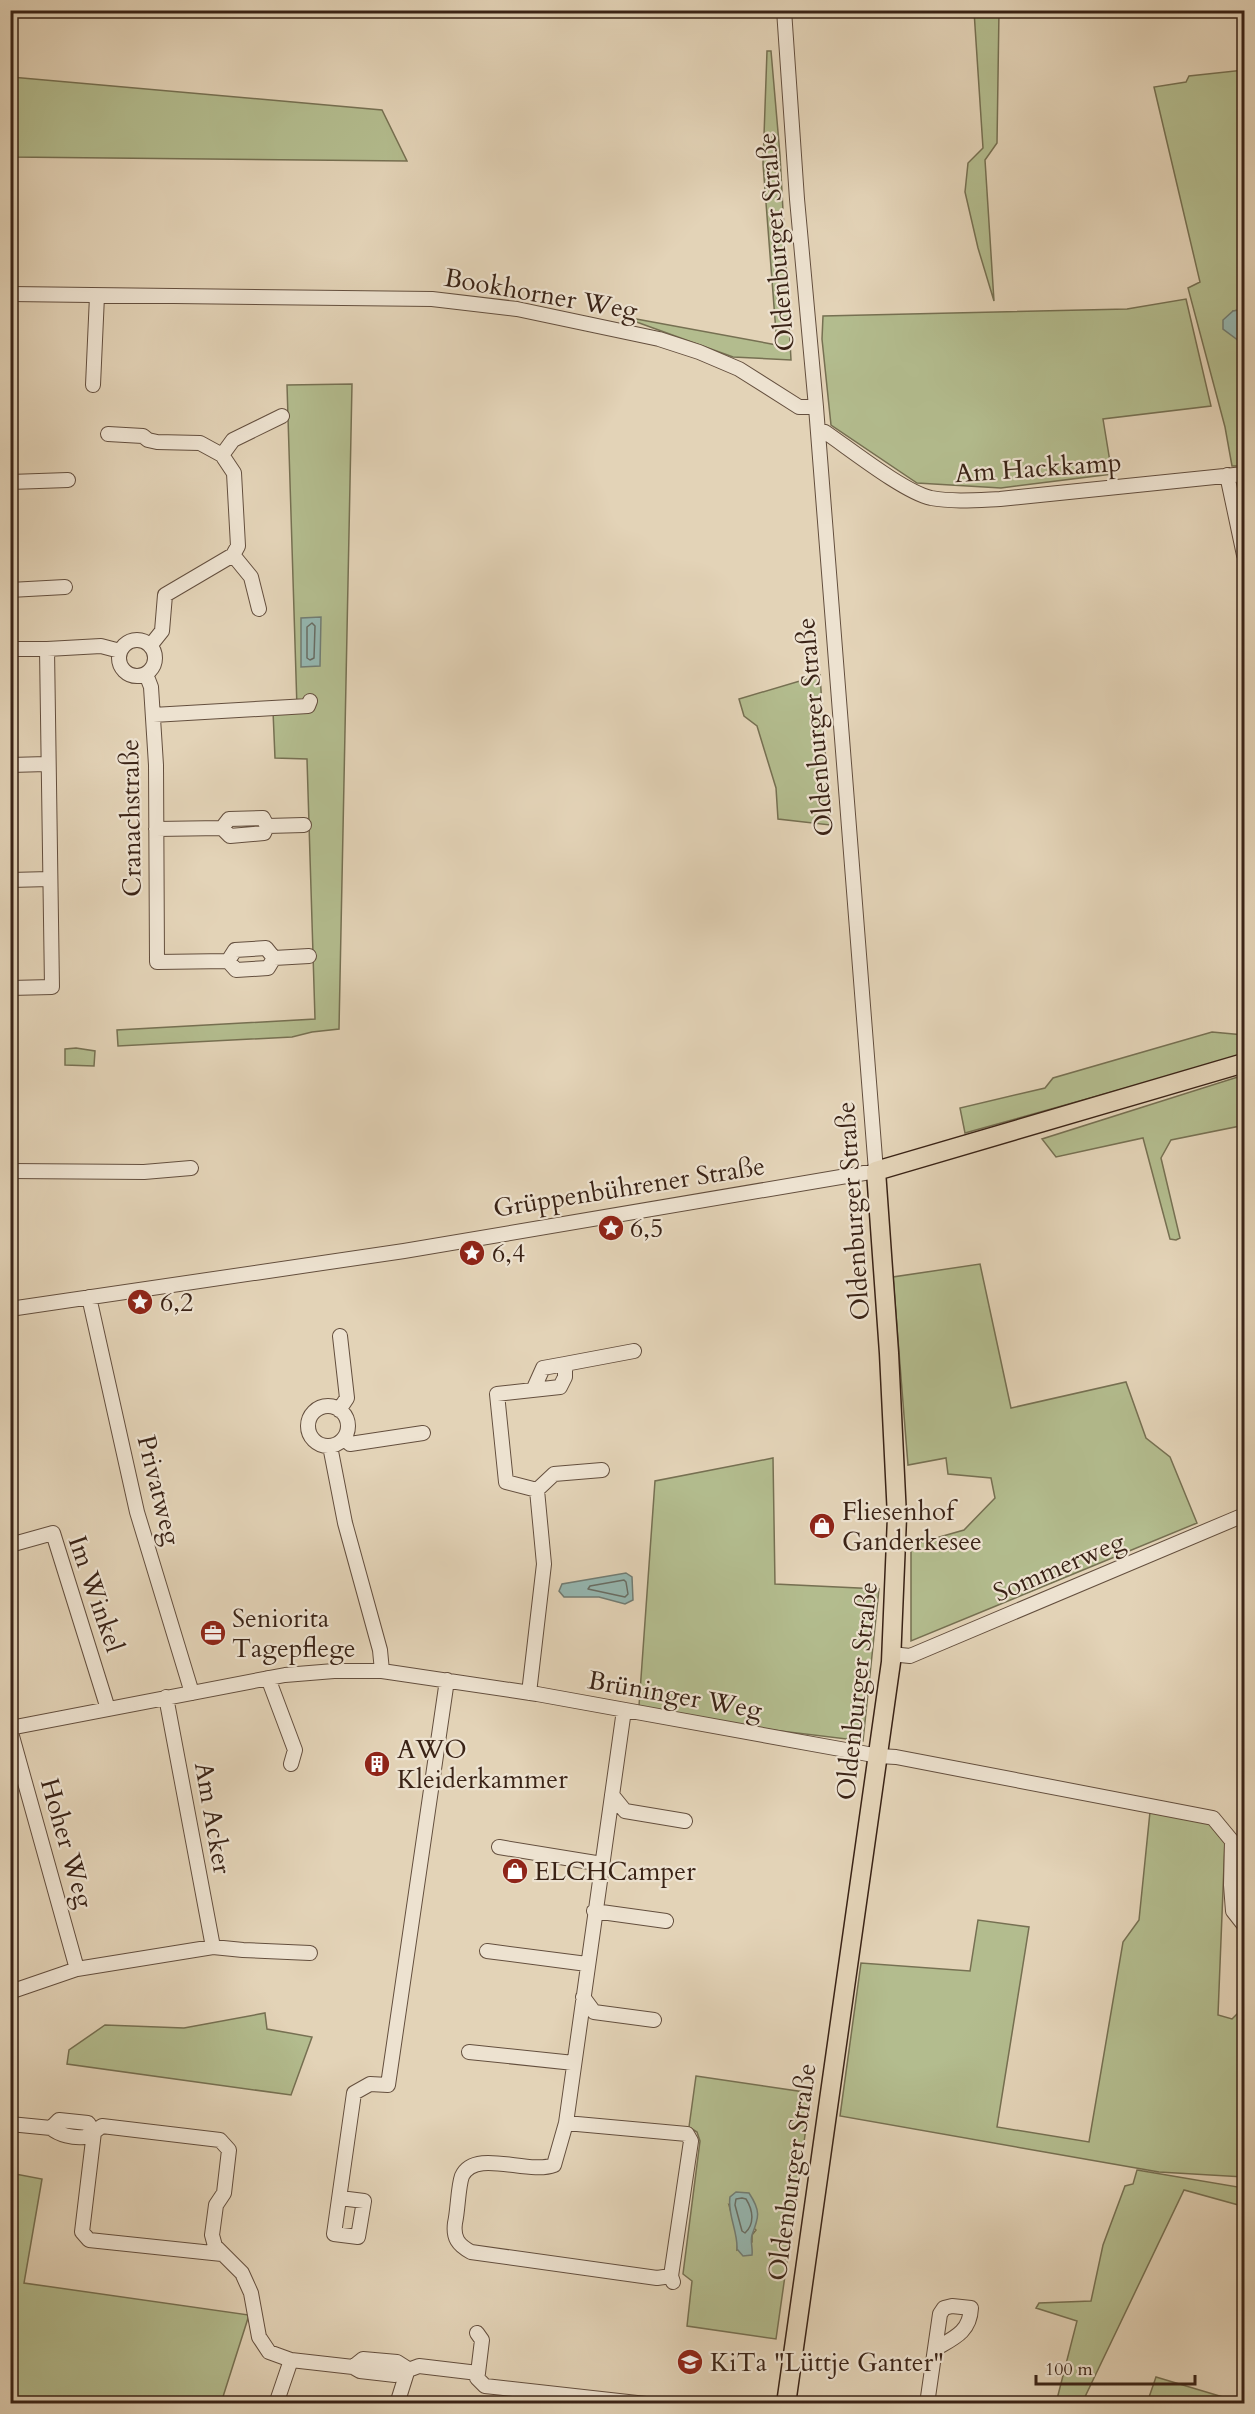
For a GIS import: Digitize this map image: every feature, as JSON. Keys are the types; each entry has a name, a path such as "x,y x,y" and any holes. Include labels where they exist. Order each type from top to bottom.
{"main road":[{"name":"Grüppenbührener Straße","path":"876,1170 1245,1063"},
{"name":"Oldenburger Straße","path":"786,2403 879,1756 891,1654 897,1517 890,1353 876,1170"}],"street":[{"name":"Oldenburger Straße","path":"784,10 797,199 818,431 876,1170"},
{"name":"Bookhorner Weg","path":"10,294 432,299 487,304 659,339 699,352 739,369 799,406 816,407"},
{"path":"93,385 96,296"},
{"path":"222,455 233,440 282,416"},
{"name":"Am Hackkamp","path":"818,431 825,432 913,491 930,498 964,501 1000,499 1245,474"},
{"path":"108,434 143,436 157,442 200,443 222,455 234,473 238,546 233,555 165,595 162,631 150,646"},
{"path":"1227,475 1245,555"},
{"path":"10,482 68,480"},
{"path":"233,555 251,577 259,609"},
{"path":"10,590 65,587"},
{"path":"131,641 141,641 150,646 154,652 154,664 146,674 133,676 123,669 119,658 120,651 131,641"},
{"path":"10,649 101,646 120,651"},
{"path":"10,988 52,987 46,649"},
{"name":"Cranachstraße","path":"146,674 151,687 153,715 157,962 228,961"},
{"path":"153,715 302,707 308,706 310,701"},
{"path":"10,765 47,764"},
{"path":"156,829 222,828 230,836 264,833 267,826 304,825"},
{"path":"10,880 50,879"},
{"path":"266,948 274,958 268,968 236,970 228,961 235,950 266,948"},
{"path":"274,958 309,956"},
{"path":"10,1171 144,1172 191,1168"},
{"name":"Grüppenbührener Straße","path":"10,1309 404,1251 876,1170"},
{"name":"Privatweg","path":"89,1297 143,1536 192,1693"},
{"path":"339,1410 347,1398 340,1336"},
{"path":"534,1388 543,1368 634,1352"},
{"path":"537,1490 506,1482 497,1394 534,1388 560,1387 565,1377 566,1364"},
{"path":"326,1406 343,1413 347,1424 344,1438 338,1444 330,1446 323,1446 313,1440 309,1434 308,1422 315,1411 326,1406"},
{"path":"344,1438 350,1444 423,1433"},
{"path":"330,1446 345,1523 380,1650 382,1671"},
{"path":"537,1490 554,1474 602,1470"},
{"path":"529,1693 544,1564 537,1490"},
{"name":"Sommerweg","path":"891,1654 910,1656 1245,1515"},
{"name":"Im Winkel","path":"10,1545 52,1533 108,1709"},
{"name":"Brüninger Weg","path":"10,1729 268,1678 334,1671 382,1671 529,1693 879,1756 896,1756 1213,1818 1232,1840 1233,1911 1245,1925"},
{"path":"268,1678 295,1750 291,1764"},
{"path":"340,2198 354,2093 370,2084 388,2085 447,1680"},
{"name":"Am Acker","path":"166,1697 213,1947"},
{"path":"566,2124 687,2134 691,2141 672,2279 471,2252 460,2246 454,2234 462,2176 472,2164 483,2162 543,2169 554,2165 566,2124 594,1911 624,1710"},
{"name":"Hoher Weg","path":"10,1729 77,1970"},
{"path":"612,1795 624,1811 685,1821"},
{"path":"609,1822 624,1811"},
{"path":"499,1847 602,1864"},
{"path":"594,1911 666,1921"},
{"path":"10,1992 77,1970 213,1947 310,1953"},
{"path":"487,1951 587,1964"},
{"path":"582,1997 594,2012 654,2020"},
{"path":"579,2023 594,2012"},
{"path":"469,2052 574,2063"},
{"path":"10,2124 51,2128 59,2120 88,2123 94,2132 82,2232 89,2240 222,2254"},
{"path":"94,2132 102,2126 220,2140 229,2150 224,2193 216,2205 212,2235 214,2246 242,2273 250,2293 259,2337 269,2352 291,2360 354,2367 363,2359 397,2362 408,2369 419,2366 478,2373"},
{"path":"477,2333 482,2340 477,2378 485,2386 646,2403"},
{"path":"927,2403 935,2349"},
{"path":"276,2403 291,2360"},
{"path":"397,2403 408,2369"}],"green space":[{"path":"974,11 999,11 997,143 985,160 994,301 978,248 965,192 968,163 983,148"},
{"path":"767,51 771,51 780,155 791,360 733,357 620,316 777,345 763,164"},
{"path":"1244,70 1244,309 1233,311 1238,341 1244,340 1244,466 1232,466 1225,427 1188,288 1200,282 1154,87 1186,82 1189,76"},
{"path":"11,77 382,110 407,161 11,157"},
{"path":"1186,299 1211,406 1103,419 1112,474 1001,488 917,483 831,425 822,339 823,316 1127,309"},
{"path":"352,384 339,1029 292,1037 118,1046 117,1030 315,1019 307,759 275,758 273,711 297,708 287,385"},
{"path":"820,675 830,825 778,819 776,788 757,726 744,716 739,699"},
{"path":"1212,1032 1244,1035 1244,1055 965,1133 960,1108 1045,1088 1053,1078"},
{"path":"65,1049 95,1051 94,1066 65,1065"},
{"path":"1244,1075 1244,1115 1240,1126 1171,1140 1161,1158 1180,1238 1176,1240 1170,1239 1143,1138 1056,1157 1042,1139"},
{"path":"980,1264 1011,1408 1126,1382 1146,1438 1170,1457 1197,1523 911,1641 911,1545 964,1530 995,1498 991,1478 948,1474 946,1458 908,1465 893,1277"},
{"path":"773,1458 775,1584 879,1589 863,1741 747,1727 639,1706 655,1481"},
{"path":"1150,1812 1211,1823 1225,1840 1218,2015 1232,2019 1244,2007 1244,2177 1159,2172 840,2116 861,1963 970,1971 978,1920 1029,1927 997,2127 1089,2142 1123,1942 1139,1920"},
{"path":"265,2013 267,2029 312,2037 291,2095 67,2064 69,2050 105,2025 184,2028"},
{"path":"696,2076 811,2093 776,2339 687,2326 692,2281 683,2274 700,2141 697,2132 689,2127","holes":["729,2205 756,2230 752,2235 752,2242 737,2250 738,2239"]},
{"path":"1137,2170 1244,2188 1242,2206 1184,2190 1082,2403 1056,2403 1077,2321 1036,2308 1039,2303 1091,2301 1103,2245 1125,2186 1133,2184"},
{"path":"10,2173 42,2179 24,2283 249,2315 221,2403 11,2403"},
{"path":"1156,2377 1243,2403 1147,2403"}],"water":[{"path":"1244,309 1244,340 1239,341 1223,329 1223,320 1233,311"},
{"path":"321,617 320,666 301,667 301,618"},
{"path":"626,1573 632,1577 633,1600 625,1604 599,1597 564,1597 559,1591 562,1584"},
{"path":"736,2192 749,2193 756,2205 757,2219 751,2237 752,2255 743,2256 737,2249 729,2203 730,2197"}],"place":[{"name":"6,5","path":"611,1228"},
{"name":"6,4","path":"472,1253"},
{"name":"6,2","path":"140,1302"},
{"name":"Fliesenhof Ganderkesee","path":"822,1526"},
{"name":"Seniorita Tagepflege","path":"213,1633"},
{"name":"AWO Kleiderkammer","path":"377,1764"},
{"name":"ELCHCamper","path":"515,1871"},
{"name":"KiTa \"Lüttje Ganter\"","path":"690,2362"}]}
